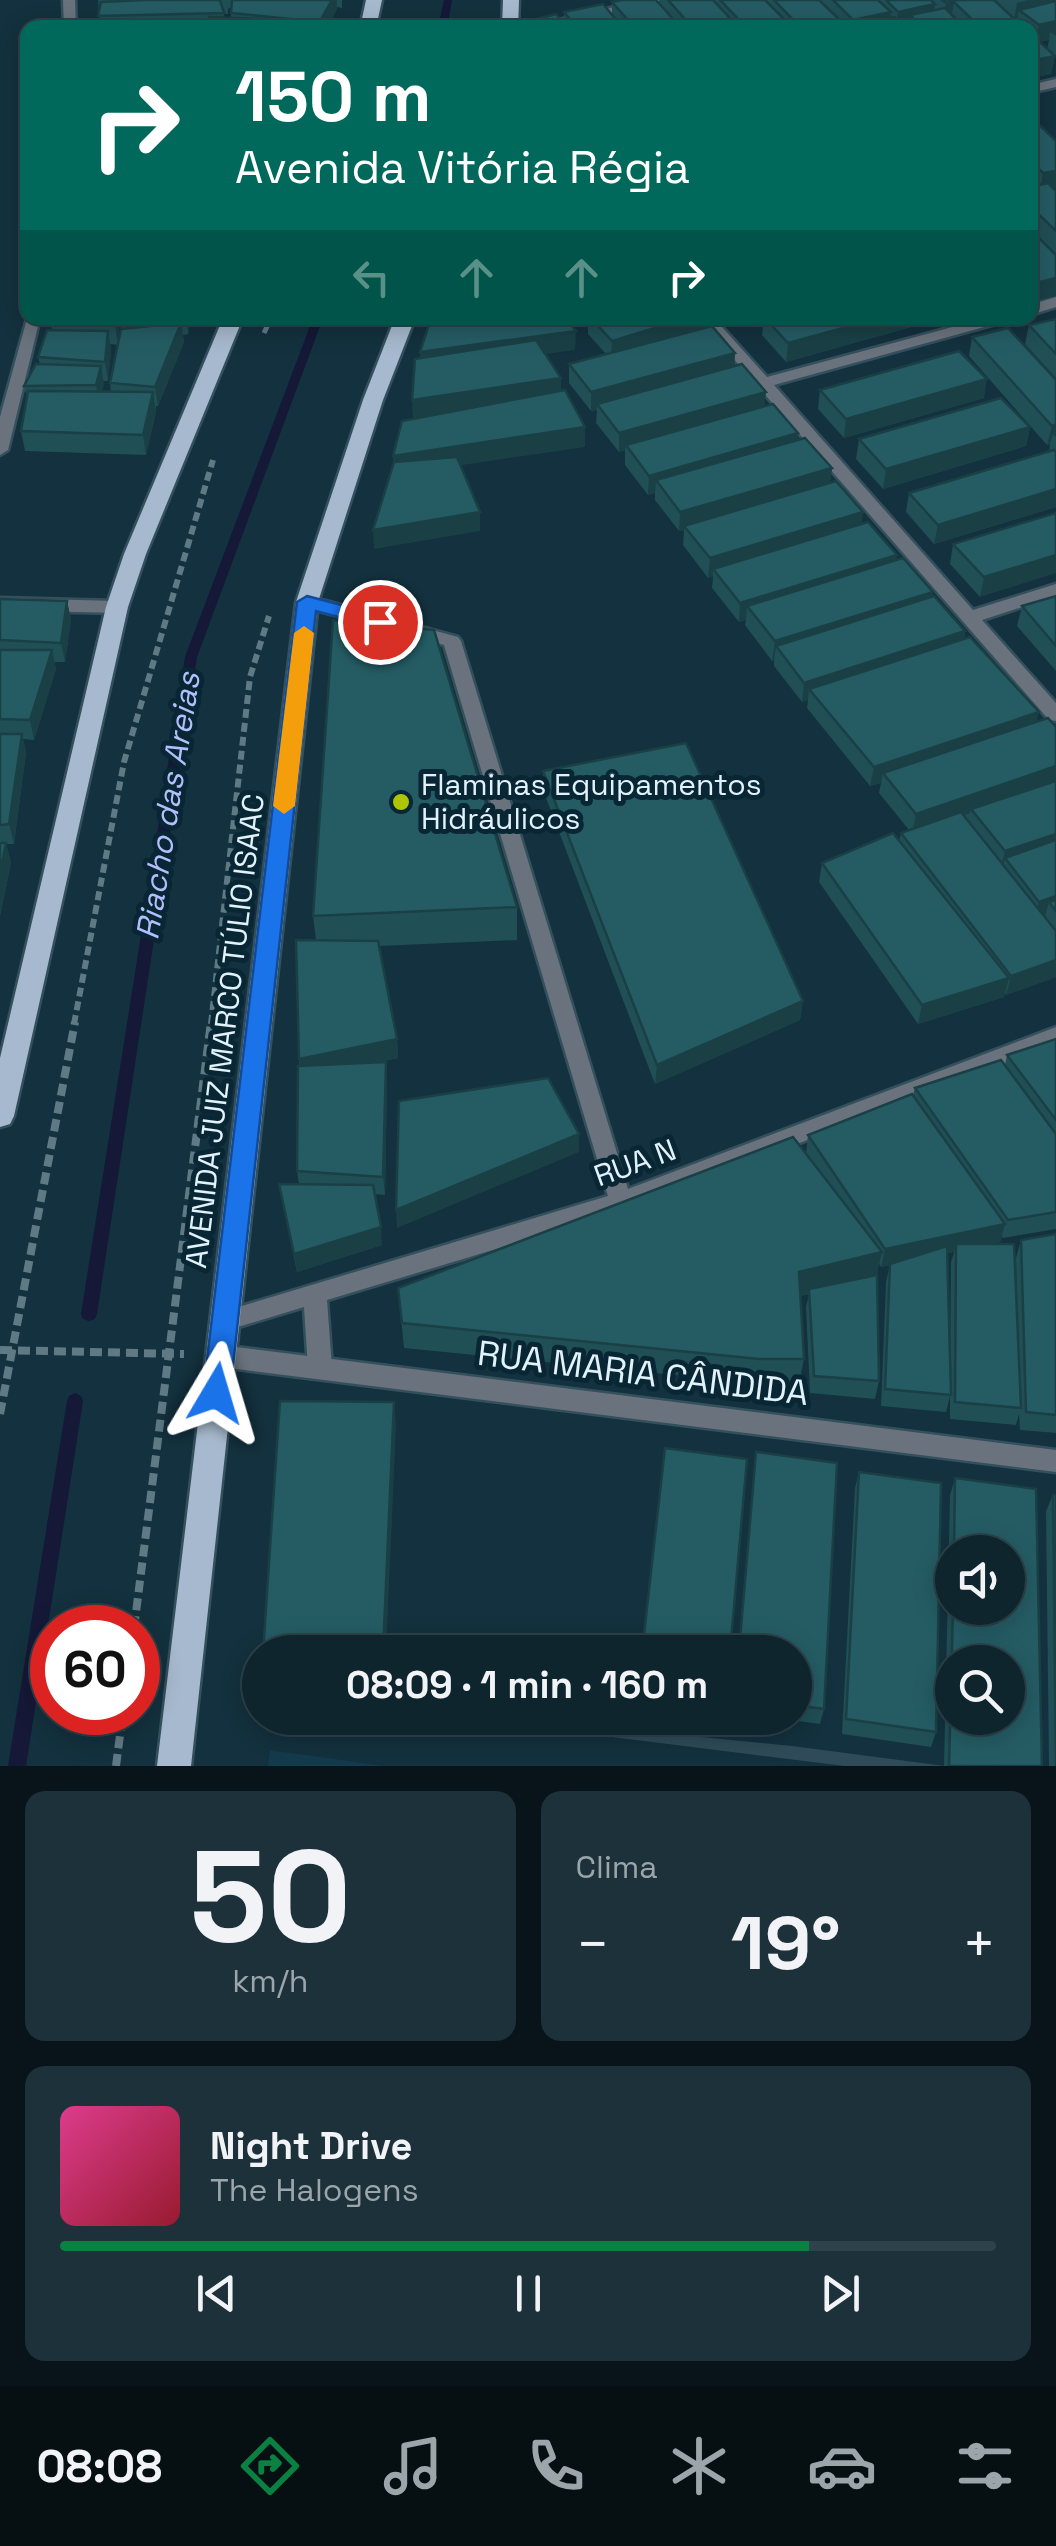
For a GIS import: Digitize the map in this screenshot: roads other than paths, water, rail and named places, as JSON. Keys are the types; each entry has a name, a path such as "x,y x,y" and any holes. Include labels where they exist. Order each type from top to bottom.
{"main road":[{"path":"0,1116 118,607 230,325"},
{"name":"AVENIDA JUIZ MARCO TÚLIO ISAAC","path":"174,1766 307,602 373,400 403,325"}],"street":[{"path":"568,20 663,0"},
{"path":"0,450 30,325"},
{"path":"712,325 1056,714"},
{"path":"764,383 975,325"},
{"path":"970,618 1056,590"},
{"path":"307,602 452,641 621,1202"},
{"path":"0,604 118,607"},
{"name":"RUA N","path":"225,1321 621,1202 1056,1034"},
{"path":"315,1294 320,1368"},
{"name":"RUA MARIA CÂNDIDA","path":"221,1356 1056,1460"}],"waterway":[{"name":"Riacho das Areias","path":"444,20 448,0"},
{"name":"Riacho das Areias","path":"89,1314 191,657 315,325"},
{"name":"Riacho das Areias","path":"17,1766 75,1401"}],"place":[{"name":"Flaminas Equipamentos Hidráulicos","path":"401,802"}]}
